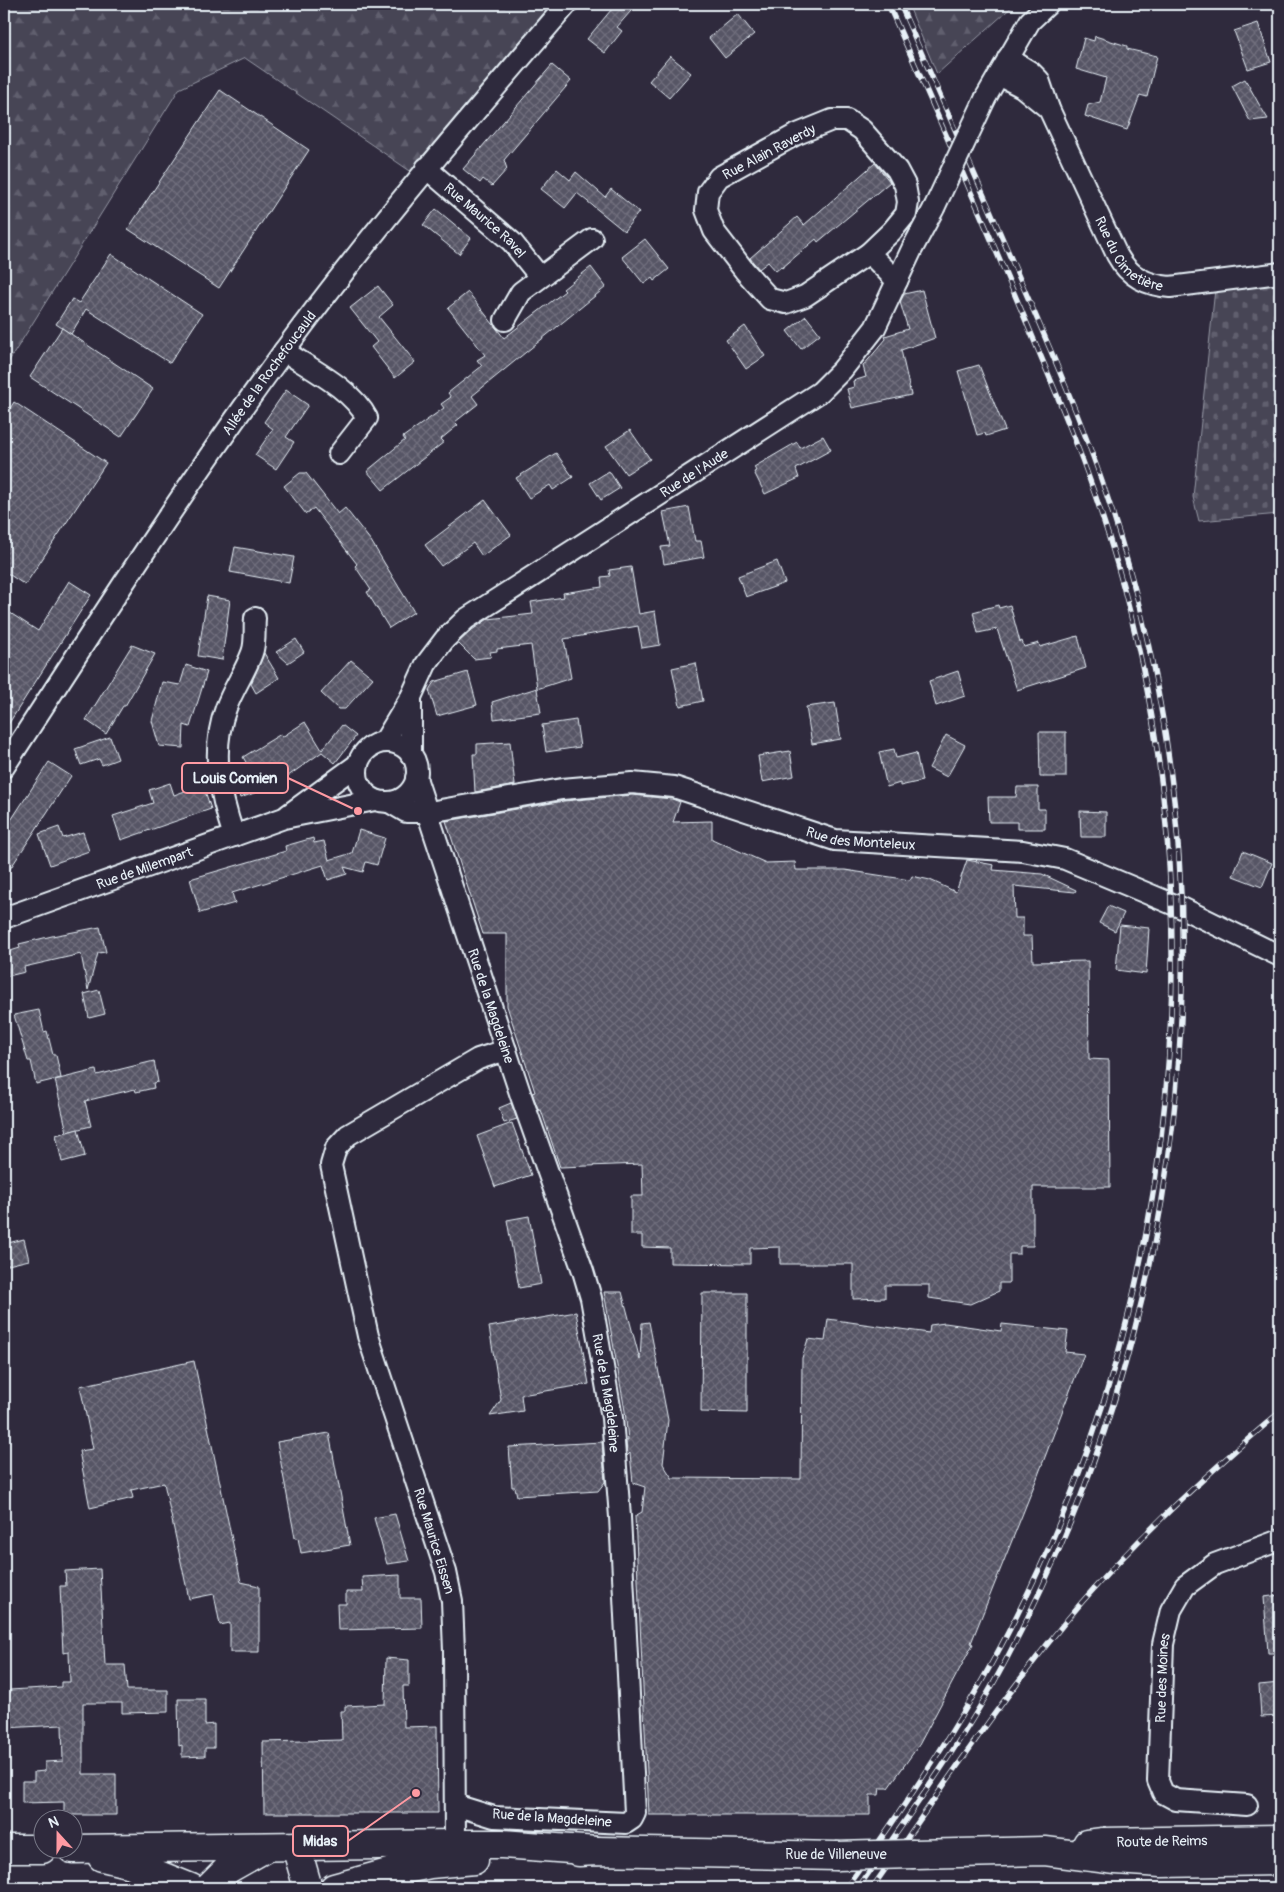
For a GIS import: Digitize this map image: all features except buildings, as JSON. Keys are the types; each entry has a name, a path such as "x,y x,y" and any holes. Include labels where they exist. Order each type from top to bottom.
{"main road":[{"name":"Route de Reims","path":"1045,1851 1103,1842 1280,1840"},
{"path":"82,1849 502,1844 597,1851"},
{"path":"365,1884 380,1845"},
{"path":"209,1888 228,1869 268,1846"},
{"path":"296,1846 308,1888"},
{"path":"4,1849 32,1849"},
{"name":"Rue de Villeneuve","path":"334,1888 365,1884 392,1872 439,1863 597,1851 836,1856 1045,1851 1116,1860 1162,1863 1280,1861"},
{"path":"82,1852 130,1864 191,1888"}],"street":[{"name":"Allée de la Rochefoucauld","path":"4,767 184,493 284,350 426,168 567,4"},
{"name":"Rue de l'Aude","path":"384,742 411,697 426,664 445,639 466,619 820,392 842,370 875,328 986,97 1003,66 1030,21 1048,4"},
{"name":"Rue du Cimetière","path":"1003,66 1031,72 1039,80 1049,109 1117,255 1130,273 1141,280 1158,286 1170,287 1280,274"},
{"name":"Rue Alain Raverdy","path":"832,120 847,120 862,130 897,170 905,185 908,202 906,214 892,231 868,253 805,296 786,303 770,299 744,270 714,231 706,210 708,192 719,177 795,135 832,120"},
{"name":"Rue Maurice Ravel","path":"426,168 512,242 540,277"},
{"path":"505,320 521,292 592,239"},
{"path":"868,253 897,282"},
{"path":"284,350 338,387 360,405 364,411 367,418 338,454"},
{"path":"234,836 222,796 217,764 218,735 226,708 253,651 255,618"},
{"path":"411,697 412,755 415,762 416,778 411,790 401,798 382,801 364,791 357,778 358,764 363,754 372,746 384,742 394,743 412,755"},
{"name":"Rue de Milempart","path":"284,818 358,764"},
{"name":"Rue de la Magdeleine","path":"416,778 429,812 524,1106 591,1298 612,1418 620,1517 635,1813 632,1819 626,1823 494,1817 455,1804"},
{"name":"Rue des Monteleux","path":"382,801 406,812 429,812 562,789 632,783 674,787 835,840 1023,851 1066,859 1182,908 1280,956"},
{"name":"Rue de Milempart","path":"4,918 284,818 382,801"},
{"name":"Rue Maurice Eissen","path":"455,1844 452,1601 446,1572 368,1336 331,1165 336,1148 348,1134 478,1059 506,1050"},
{"name":"Rue des Moines","path":"1247,1805 1176,1800 1163,1794 1158,1781 1163,1644 1171,1610 1185,1586 1215,1564 1280,1540"},
{"path":"130,1864 147,1888"}],"green space":[{"path":"4,4 553,4 413,173 245,58 179,89 4,369"},
{"path":"908,4 1015,4 937,74"},
{"path":"1280,276 1280,514 1199,521 1193,497 1215,289"}],"railway":[{"path":"846,1888 915,1789 979,1686 1017,1615 1072,1492 1115,1364 1146,1233 1165,1099 1172,964 1166,829 1148,695 1117,564 1107,530 1084,463 1031,333 888,4"},
{"path":"858,1888 954,1748 1006,1660 1067,1531 1115,1398 1150,1262 1173,1124 1182,984 1178,843 1160,703 1128,564 1118,529 1094,460 1040,324 900,4"},
{"path":"872,1888 1026,1671 1082,1602 1177,1503 1280,1412"}],"place":[{"name":"Louis Comien","path":"358,811"},
{"name":"Midas","path":"416,1793"}]}
